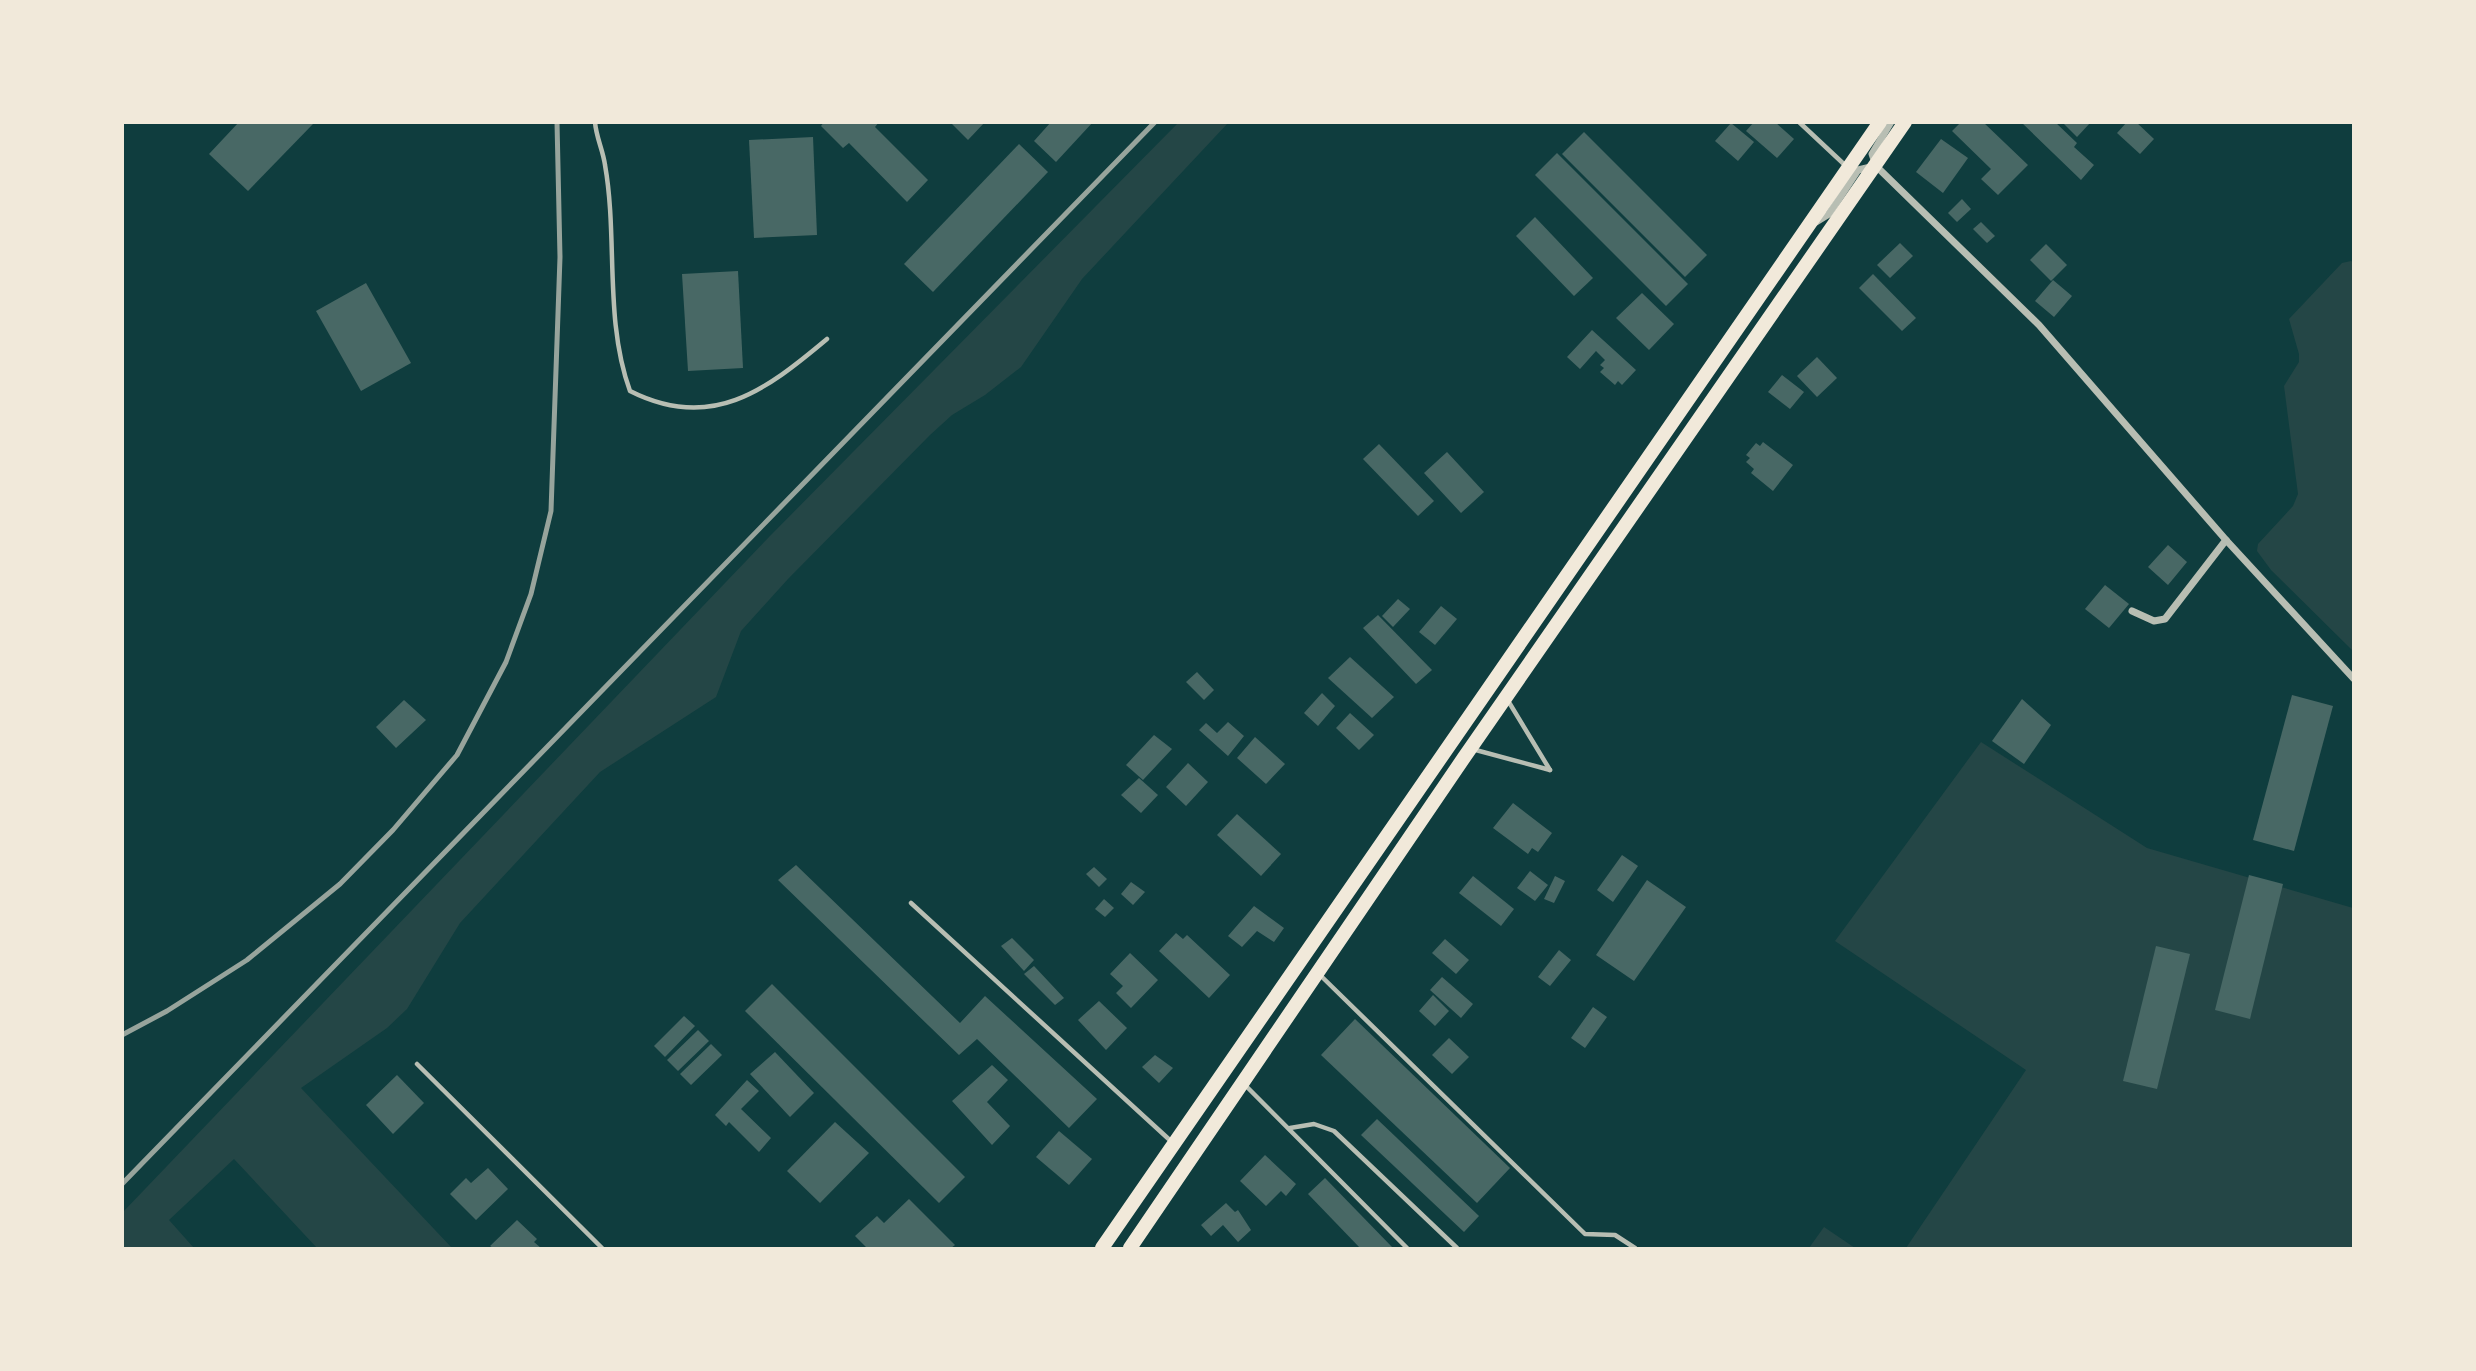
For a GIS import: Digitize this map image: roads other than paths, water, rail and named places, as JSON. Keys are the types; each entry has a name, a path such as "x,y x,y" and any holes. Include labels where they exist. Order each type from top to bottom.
{"main road":[{"path":"1102,1248 1880,122"},
{"path":"1130,1248 1241,1082 1905,122"}],"street":[{"path":"1891,122 1872,154 1876,166 2039,325 2226,540 2354,679"},
{"path":"1809,226 1829,215 1858,170 1876,166"},
{"path":"2132,611 2154,621 2165,618 2226,540"}],"lane":[{"path":"595,122 605,164 622,370 630,391 652,402 686,410 737,402 795,365 827,339"},
{"path":"1799,122 1849,168"},
{"path":"1471,748 1550,770 1506,698"},
{"path":"911,903 1174,1144"},
{"path":"1317,972 1585,1234 1615,1235 1635,1248"},
{"path":"417,1064 602,1248"},
{"path":"1241,1082 1290,1128 1407,1248"},
{"path":"1290,1128 1314,1124 1334,1131 1457,1248"}],"railway":[{"path":"122,1035 167,1011 247,960 340,884 393,830 457,755 506,662 531,594 551,511 560,257 557,122"},
{"path":"122,1184 1155,122"}]}
